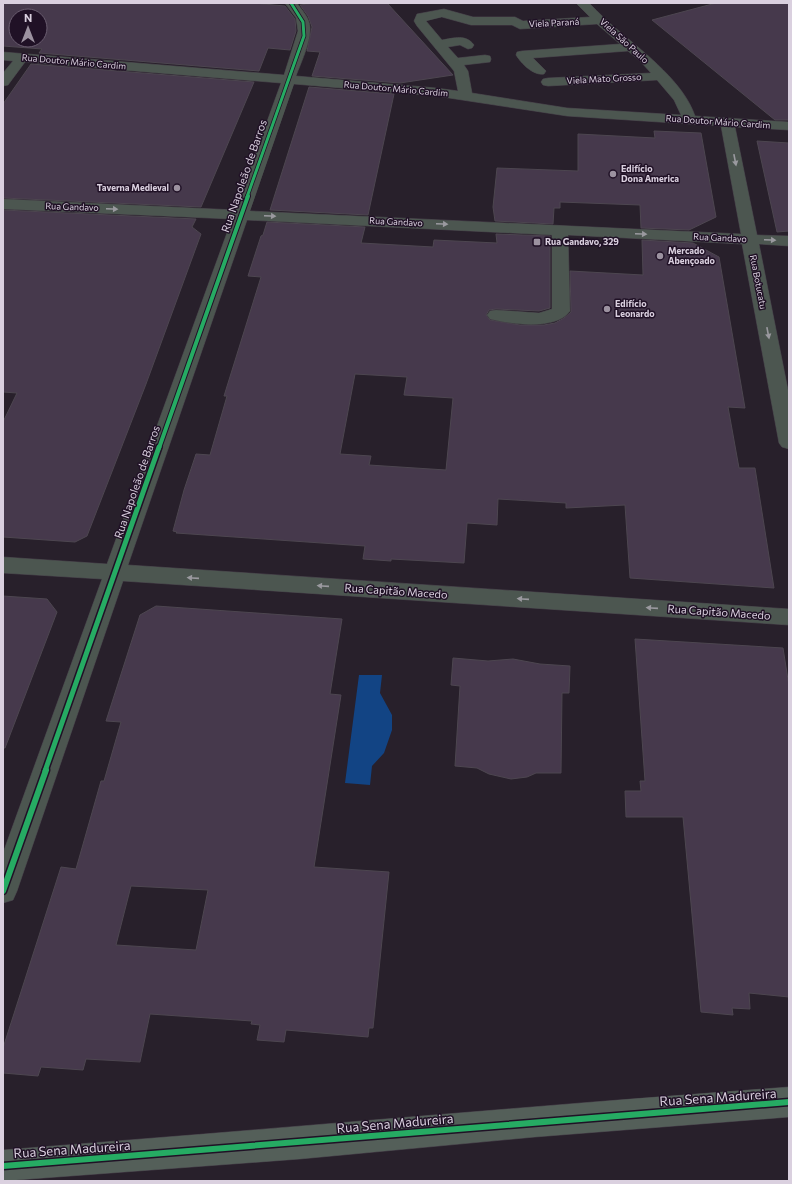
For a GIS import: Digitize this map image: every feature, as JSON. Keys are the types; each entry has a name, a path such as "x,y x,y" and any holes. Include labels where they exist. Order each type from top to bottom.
{"main road":[{"name":"Rua Sena Madureira","path":"3,1166 300,1143 535,1121 789,1102"}],"street":[{"name":"Rua Napoleão de Barros","path":"3,891 116,573 305,28 302,18 291,3"},
{"name":"Viela São Paulo","path":"582,3 630,47 645,58 680,98 685,107 689,120"},
{"path":"500,10 509,21"},
{"path":"487,11 495,21"},
{"name":"Viela Paraná","path":"438,44 420,21 420,18 444,13 452,17 462,17 471,21 509,21 517,22 522,25 600,20"},
{"path":"438,44 462,40 468,44"},
{"path":"438,44 455,62 461,71 466,96"},
{"path":"539,71 522,55 630,47"},
{"name":"Rua Doutor Mário Cardim","path":"3,56 466,96 567,112 789,126"},
{"path":"3,82 22,57"},
{"path":"621,60 645,58"},
{"path":"455,62 485,59"},
{"path":"562,63 593,62"},
{"name":"Viela Mato Grosso","path":"548,82 660,76"},
{"name":"Rua Botucatu","path":"727,122 789,443"},
{"name":"Rua Gandavo","path":"3,204 789,241"},
{"path":"496,315 544,319 555,317 561,311 560,230"},
{"name":"Rua Capitão Macedo","path":"3,565 789,617"}],"water":[{"path":"359,675 382,675 380,693 392,715 392,730 384,753 372,766 370,785 345,783"}],"building":[{"path":"3,3 253,3 285,6 295,19 296,31 290,50 268,48 259,71 39,53 42,49 29,48 48,48 48,8 8,8 8,46 3,46"},
{"path":"315,3 387,3 453,75 400,83 312,76 320,52 307,51 312,27 308,16 300,5"},
{"path":"716,3 789,3 789,120 775,120 652,20"},
{"path":"31,64 254,82 201,207 3,198 3,104"},
{"path":"309,87 394,94 368,215 270,210"},
{"path":"654,131 701,133 716,217 689,230 641,228 640,205 560,202 560,208 554,208 553,224 495,221 493,207 497,168 578,171 578,134 655,138"},
{"path":"757,141 789,143 789,231 777,232"},
{"path":"3,210 196,219 192,227 201,234 146,384 87,536 75,542 3,537 3,422 17,393 3,392"},
{"path":"267,222 365,227 361,243 433,247 434,240 497,243 496,234 550,236 550,308 539,311 496,309 489,310 486,315 490,320 520,325 544,325 555,323 571,312 570,271 643,275 642,240 693,243 719,257 745,408 728,407 739,468 755,468 774,588 630,578 625,505 566,508 566,503 498,499 497,525 467,523 464,563 363,559 365,546 176,533 177,532 173,531 196,454 210,455 227,396 224,396 261,277 248,276 261,236 263,235","holes":["355,374 407,377 404,395 453,398 446,470 369,465 371,456 340,454"]},
{"path":"3,596 47,599 57,612 5,748 3,748"},
{"path":"156,606 342,619 330,694 341,695 314,867 389,872 373,1028 369,1028 368,1037 286,1030 284,1042 257,1040 260,1025 251,1024 252,1021 150,1014 140,1062 86,1059 83,1070 41,1067 38,1076 3,1073 3,1048 61,867 76,869 101,781 104,781 121,722 106,721 140,615","holes":["131,886 208,890 196,950 116,945"]},
{"path":"635,639 783,648 789,686 789,997 749,993 750,1009 732,1008 733,1015 701,1012 683,817 626,817 625,791 641,791 640,781 645,781"},
{"path":"453,658 488,661 513,659 540,664 570,666 569,693 562,693 561,773 536,773 527,777 511,779 489,774 477,768 455,766 460,686 451,685"}],"cycle path":[{"path":"3,891 304,36 305,31 303,22 291,3"},
{"path":"3,1166 300,1143 535,1121 789,1102"}],"place":[{"name":"Edifício Dona America","path":"613,174"},
{"name":"Taverna Medieval","path":"177,188"},
{"name":"Rua Gandavo, 329","path":"537,242"},
{"name":"Mercado Abençoado","path":"660,256"},
{"name":"Edifício Leonardo","path":"607,309"}]}
